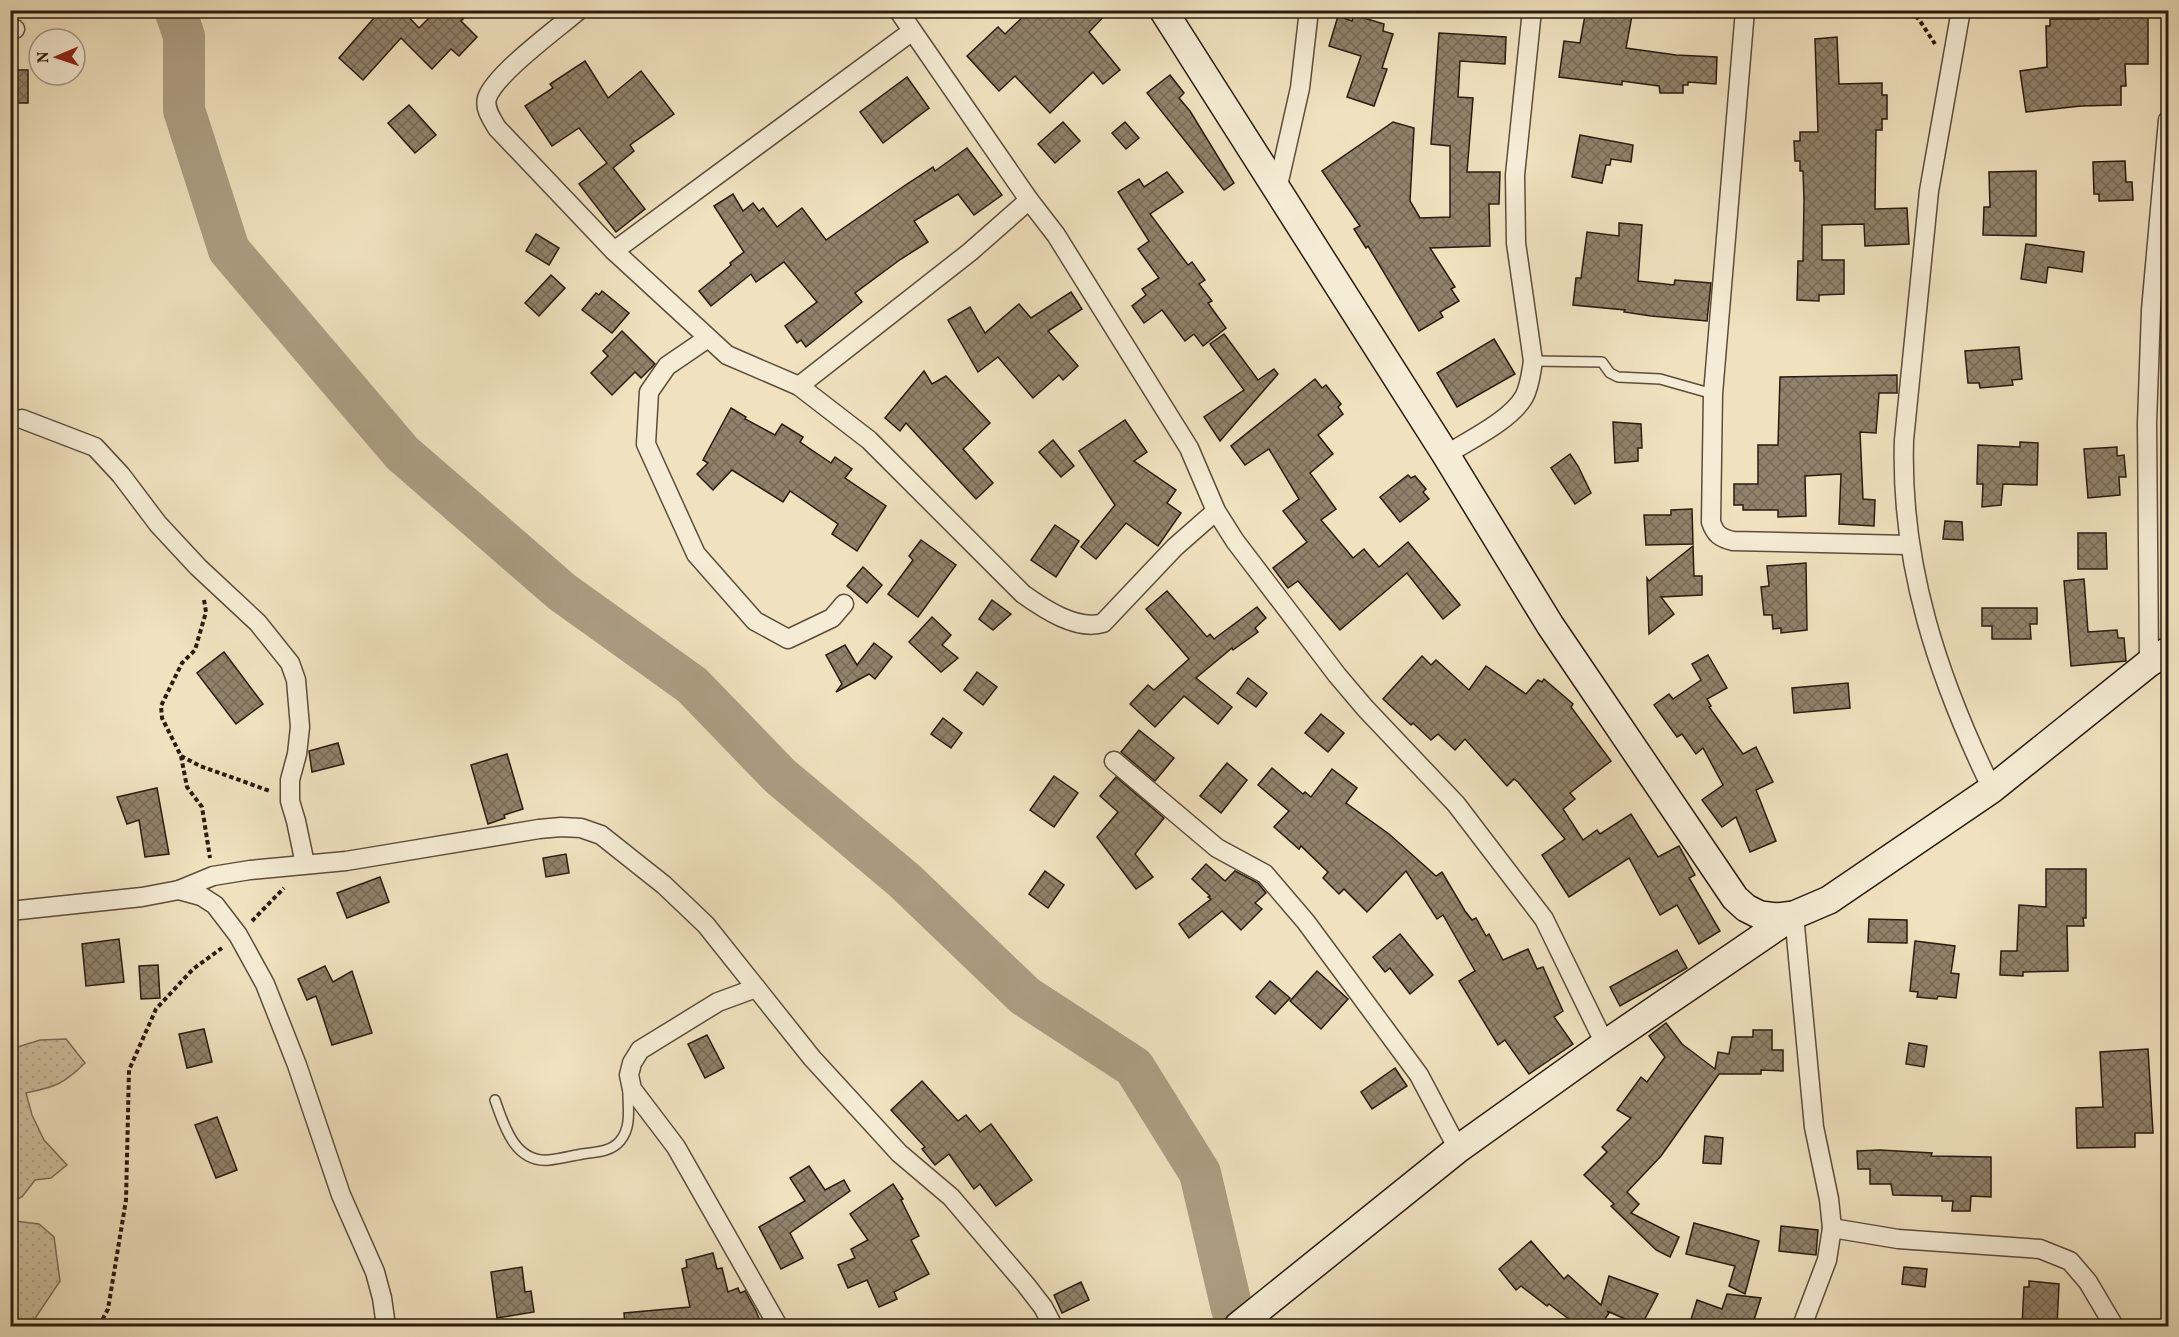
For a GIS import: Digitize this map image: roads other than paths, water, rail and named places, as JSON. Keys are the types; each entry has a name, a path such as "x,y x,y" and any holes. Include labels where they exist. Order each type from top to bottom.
{"street":[{"path":"579,10 499,78 487,98 487,110 497,128 614,251 708,338 728,355 799,386 869,440 1023,594 1035,603 1070,620 1094,626 1103,623 1175,547 1216,511"},
{"path":"898,10 911,32 1056,235 1174,424 1188,448 1216,511 1235,541 1337,675 1455,804 1544,919 1605,1044"},
{"path":"1163,10 1446,455 1550,625 1735,898 1746,908 1760,915 1776,917 1794,915"},
{"path":"1278,190 1300,88 1309,10"},
{"path":"1446,455 1514,409 1524,397 1531,380 1533,361 1515,243 1515,175 1532,10"},
{"path":"1745,10 1713,394 1710,522 1714,531 1722,538 1733,541 1908,545"},
{"path":"1961,10 1929,191 1902,480 1908,545 1939,666 1971,745 1992,789"},
{"path":"614,251 911,32"},
{"path":"1238,1326 1458,1149 1605,1044 1794,915 1829,900 1992,789 2159,657 2148,389 2151,310 2169,120"},
{"path":"799,386 970,252 1029,200"},
{"path":"708,338 667,366 649,392 646,444 696,554 755,621 788,639 832,618 844,604"},
{"path":"22,419 95,447 121,475 158,524 198,567 258,623 290,663 296,680 300,726 297,753 290,780 290,801 305,864"},
{"path":"1114,760 1217,848 1265,874 1306,922 1419,1075 1458,1149"},
{"path":"10,910 142,897 179,890 213,876 390,854 561,826 581,828 601,835 664,885 706,925 813,1058 899,1153 951,1197 1026,1285 1053,1326"},
{"path":"179,890 201,896 215,905 238,935 265,984 297,1065 341,1195 375,1272 386,1326"},
{"path":"1794,915 1814,1126 1829,1198 1832,1228 1827,1260 1802,1326"},
{"path":"756,988 718,1002 640,1050 632,1063 629,1075 633,1089 676,1147 778,1326"},
{"path":"1832,1228 1898,1239 2040,1249 2070,1261 2088,1282 2114,1326"}],"lane":[{"path":"1533,361 1602,362 1610,373 1618,377 1660,380 1713,394"},
{"path":"495,1100 512,1142 522,1152 535,1158 547,1160 609,1149 620,1141 626,1130 629,1116 629,1075"}],"waterway":[{"path":"175,10 184,36 184,110 229,250 402,453 562,592 692,685 780,776 905,881 1025,996 1134,1067 1200,1173 1232,1309"}]}
